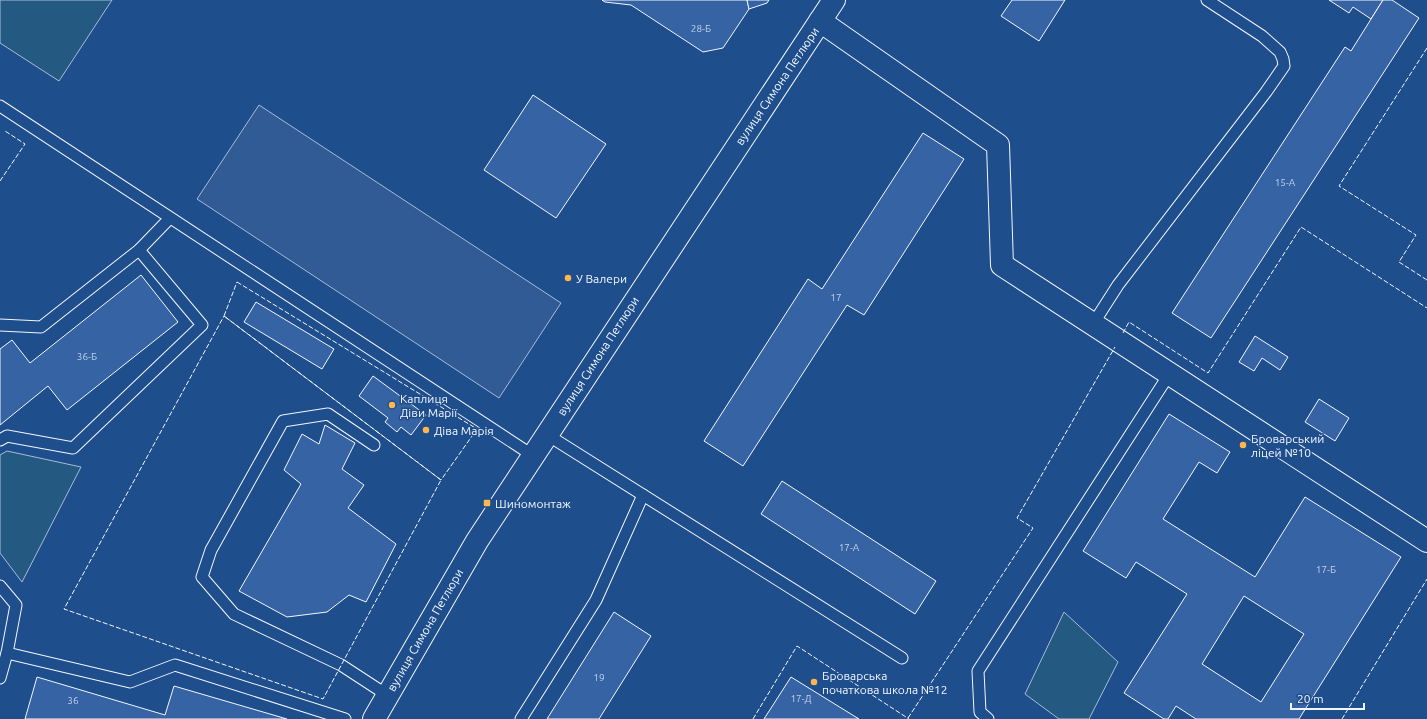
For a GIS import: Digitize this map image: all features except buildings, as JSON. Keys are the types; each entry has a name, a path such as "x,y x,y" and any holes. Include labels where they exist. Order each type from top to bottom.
{"main road":[{"name":"вулиця Симона Петлюри","path":"374,719 387,694 477,541 532,455 834,0"},
{"path":"820,21 998,145 1002,265 1427,541"}],"lane":[{"path":"1093,324 1118,285 1266,92 1284,66 1280,52 1262,36 1207,0"},
{"path":"0,106 532,455"},
{"path":"0,325 40,327 139,250 170,218"},
{"path":"0,440 7,436 73,448 202,325 139,250"},
{"path":"988,719 980,712 978,671 1170,373"},
{"path":"374,444 328,414 283,421 211,550 202,577 234,614 341,665 387,694"},
{"path":"546,434 902,658"},
{"path":"521,719 596,600 643,495"},
{"path":"0,586 16,605 7,653 0,678"},
{"path":"7,653 130,682 175,665 345,719"}],"shaded area":[{"path":"0,0 112,0 59,81 0,43"},
{"path":"259,105 561,303 499,398 197,199"},
{"path":"7,451 81,467 22,582 0,553 0,455"},
{"path":"1064,612 1118,662 1089,719 1059,719 1025,694"}],"fence":[{"path":"1427,48 1339,186 1416,235 1399,262 1427,280"},
{"path":"0,181 25,144 5,131"},
{"path":"1123,333 1129,322 1208,373 1301,227 1427,308"},
{"path":"237,282 477,429 441,480 224,316 237,282"},
{"path":"224,316 441,480 323,699 64,609 224,316"},
{"path":"908,718 1033,528 1017,518 1115,347"},
{"path":"1342,719 1427,579"},
{"path":"753,719 797,646 909,719"}],"place":[{"name":"У Валери","path":"568,278"},
{"name":"Каплиця Діви Марії","path":"392,405"},
{"name":"Діва Марія","path":"426,430"},
{"name":"Броварський ліцей №10","path":"1243,445"},
{"name":"Шиномонтаж","path":"487,503"},
{"name":"Броварська початкова школа №12","path":"814,682"}]}
